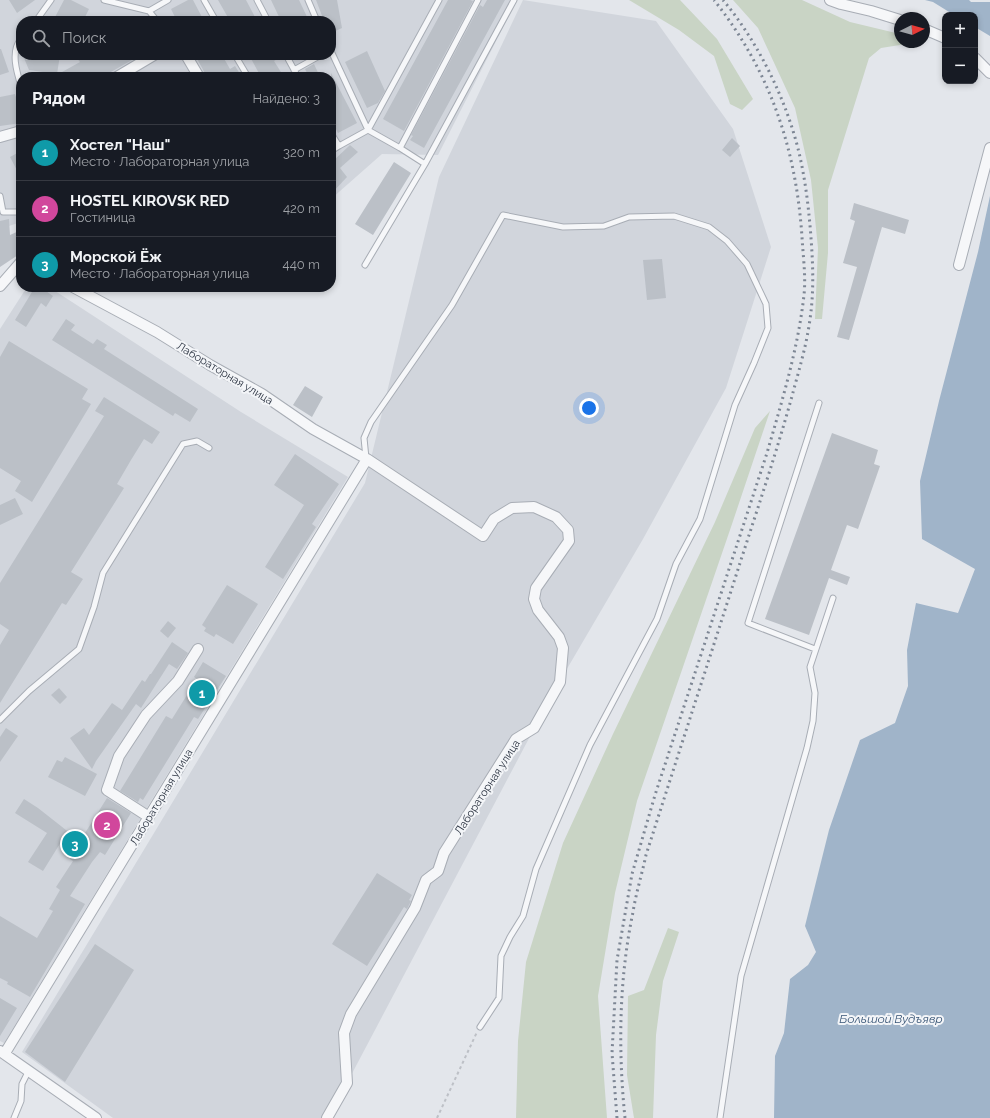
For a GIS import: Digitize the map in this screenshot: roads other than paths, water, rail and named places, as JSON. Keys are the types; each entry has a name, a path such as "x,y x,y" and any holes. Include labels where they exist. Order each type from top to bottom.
{"street":[{"path":"830,0 894,18"},
{"path":"930,32 942,37"},
{"path":"125,72 146,60"},
{"path":"189,60 196,72"},
{"path":"978,61 990,73"},
{"path":"0,137 16,132"},
{"path":"959,264 990,148"},
{"path":"0,286 16,268"},
{"name":"Лабораторная улица","path":"81,292 157,332 210,365 262,394 313,429 367,459 483,536 494,519 512,508 534,508 556,517 568,530 569,541 536,588 534,599 538,610 559,637 563,648 560,682 534,728 516,739 444,853 438,871 426,880 415,908 351,1014 344,1033 347,1083 327,1118"},
{"name":"Лабораторная улица","path":"96,1118 2,1052 149,817 367,459"},
{"path":"149,817 107,790 119,756 146,715 178,681 198,649"}],"lane":[{"path":"40,16 51,0"},
{"path":"104,0 149,11 153,16"},
{"path":"149,11 168,0"},
{"path":"204,0 213,16"},
{"path":"257,0 265,16"},
{"path":"308,0 315,16"},
{"path":"336,148 368,130 439,0"},
{"path":"400,148 478,0"},
{"path":"365,265 425,164 514,0"},
{"path":"16,52 16,72"},
{"path":"238,60 245,72"},
{"path":"289,60 294,70 312,60"},
{"path":"335,60 368,130 425,164"},
{"path":"336,141 339,146"},
{"path":"0,196 1,212 16,212"},
{"path":"367,459 364,438 371,422 452,306 503,215 563,227 604,226 629,217 674,216 709,227 727,241 747,264 766,304 768,328 735,405 700,518 676,564 657,619 586,753 536,868 523,916 510,937 502,956 499,998 480,1027"},
{"path":"815,649 748,623 819,403"},
{"path":"0,720 29,691 79,649 94,607 103,573 183,444 197,441 209,448"},
{"path":"720,1118 741,976 807,748 813,720 815,693 810,667 833,598"},
{"path":"14,1118 22,1101 22,1084 29,1070"}],"water":[{"path":"925,0 969,0 971,2 990,2 990,36 978,29 978,12 949,12 933,2"},
{"name":"Большой Вудъявр","path":"990,196 990,1118 774,1118 775,1056 784,1033 790,979 808,965 816,952 805,926 829,830 860,740 895,723 908,686 907,650 916,603 958,613 975,569 922,539 920,481 939,401 978,252"}],"railway":[{"path":"617,1118 612,1053 617,960 632,874 655,795 767,453 794,355 804,295 805,281 799,204 794,172 777,112 751,54 734,27 714,0"},
{"path":"625,1118 621,1067 622,989 628,937 636,898 646,855 762,497 782,430 804,352 809,328 813,289 812,248 807,198 795,137 780,95 760,54 749,35 723,0"}],"place":[{"name":"Хостел \"Наш\"","path":"202,693"},
{"name":"HOSTEL KIROVSK RED","path":"107,825"},
{"name":"Морской Ёж","path":"75,844"}]}
